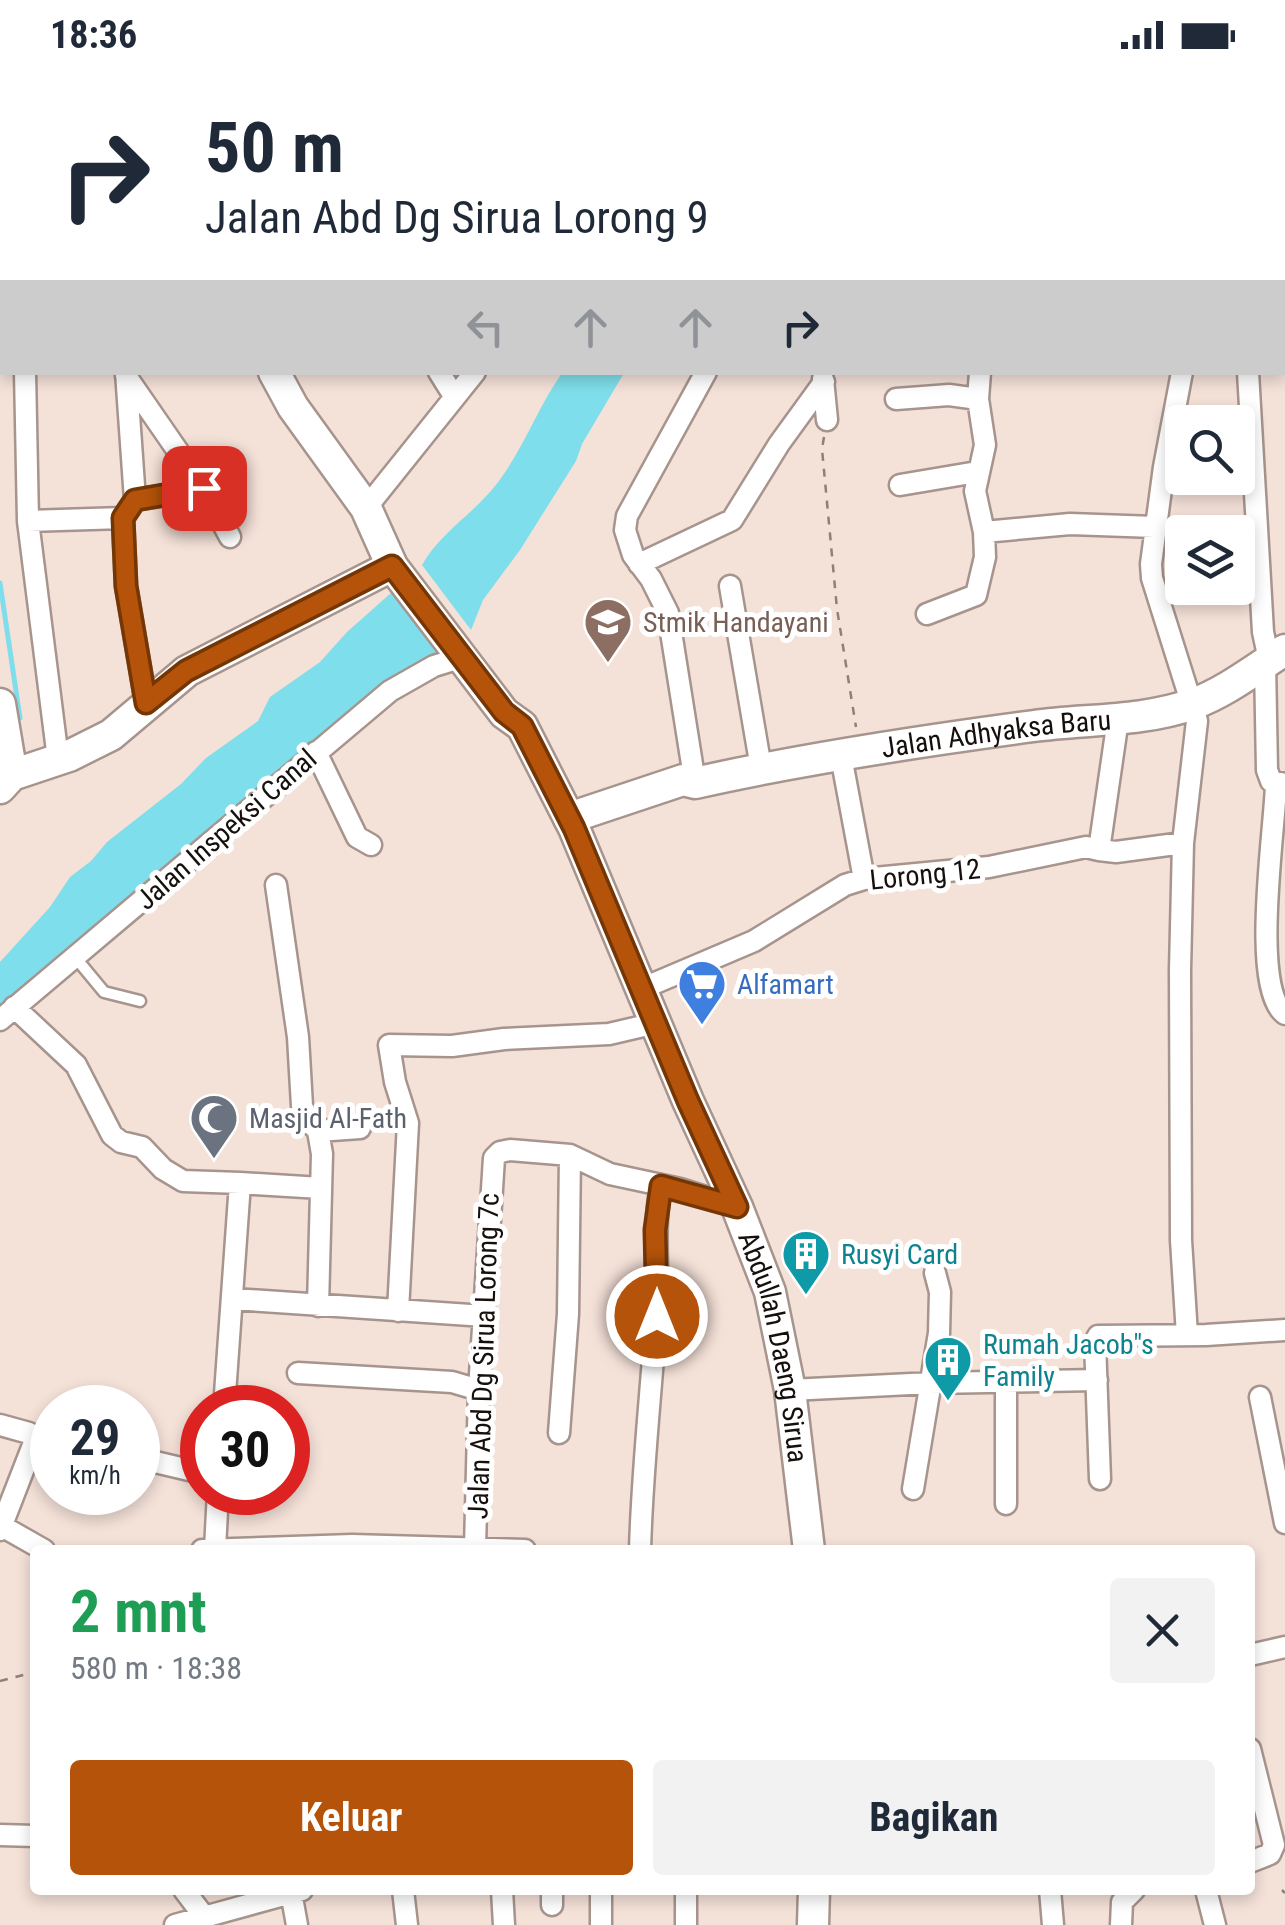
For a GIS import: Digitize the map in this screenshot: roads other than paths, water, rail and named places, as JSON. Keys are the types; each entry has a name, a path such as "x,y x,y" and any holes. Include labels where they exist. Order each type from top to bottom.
{"main road":[{"name":"Abdullah Daeng Sirua","path":"276,375 373,521 401,577 504,712 522,726 571,823 770,1292 790,1390 808,1545"},
{"path":"373,521 416,568 518,703 522,726"},
{"path":"0,704 26,772 111,735 186,671 401,577"},
{"name":"Jalan Adhyaksa Baru","path":"571,823 686,790 695,783 762,768 1036,726 1118,719 1191,704 1273,658"},
{"path":"814,1895 814,1925"}],"street":[{"path":"25,375 26,772"},
{"path":"126,375 135,500 123,518 126,586 146,703"},
{"path":"127,375 204,488 230,537"},
{"path":"441,375 454,396"},
{"path":"373,521 454,396 472,375"},
{"path":"695,783 668,613 628,541 627,516 704,375"},
{"path":"926,614 976,596 985,557 975,491 985,445 978,399 980,375"},
{"path":"1181,375 1154,528 1152,578 1196,721 1183,843 1180,1240 1194,1335"},
{"path":"1248,375 1264,632 1273,658 1267,770 1271,781 1281,784 1266,938 1275,1000 1285,1014"},
{"path":"639,564 732,520 823,377"},
{"path":"823,377 827,420"},
{"path":"896,399 949,395 978,399"},
{"path":"128,439 162,431"},
{"path":"900,484 977,472"},
{"path":"135,500 204,488"},
{"path":"28,521 123,518"},
{"path":"984,532 1070,524 1154,528"},
{"path":"730,586 762,768"},
{"name":"Jalan Inspeksi Canal","path":"7,1013 316,752 404,682 434,666 454,645"},
{"path":"1099,850 1118,719"},
{"path":"316,752 357,837 372,845"},
{"path":"850,754 864,879"},
{"name":"Lorong 12","path":"641,989 754,941 826,894 864,879 989,867 1086,848 1116,852 1183,843"},
{"path":"276,884 298,1037 302,1106 318,1131 322,1154 318,1306"},
{"path":"7,1013 76,1065 112,1135 138,1146 183,1181 321,1188"},
{"path":"398,1311 408,1124 389,1045 452,1046 504,1039 609,1034 656,1023"},
{"path":"318,1131 360,1128"},
{"name":"Jalan Abd Dg Sirua Lorong 7c","path":"475,1545 492,1164 498,1153 510,1150 570,1155"},
{"path":"559,1433 568,1314 570,1155 610,1174 737,1207"},
{"path":"226,1385 240,1183"},
{"path":"640,1545 642,1456 657,1316 655,1230 661,1186"},
{"path":"913,1489 939,1333 940,1292 935,1273"},
{"path":"234,1299 484,1316"},
{"path":"1100,1480 1095,1342 1098,1336 1285,1330"},
{"path":"298,1372 452,1382 479,1390"},
{"path":"790,1390 931,1382 1097,1380"},
{"path":"1006,1382 1006,1504"},
{"path":"1260,1397 1285,1524"},
{"path":"0,1425 29,1433 35,1440 0,1526 35,1545"},
{"path":"215,1545 217,1515"},
{"path":"1255,1654 1285,1647"},
{"path":"1255,1770 1274,1844 1270,1854 1255,1860"},
{"path":"0,1835 30,1836"},
{"path":"188,1895 203,1915"},
{"path":"175,1925 280,1895"},
{"path":"296,1895 298,1925"},
{"path":"403,1895 407,1925"},
{"path":"502,1895 504,1925"},
{"path":"600,1895 601,1925"},
{"path":"686,1895 686,1925"},
{"path":"1050,1895 1052,1925"},
{"path":"1121,1925 1122,1902 1129,1895"},
{"path":"1207,1895 1214,1925"}],"lane":[{"path":"75,956 104,992 140,1001"}],"water":[{"path":"561,375 623,375 576,461 483,600 471,630 422,565 505,473"},
{"path":"400,585 449,649 418,664 243,802 0,1011 0,962 50,907 70,877 107,842 181,784 206,758 258,721 270,697 320,662"}],"waterway":[{"path":"0,583 20,718"}],"place":[{"name":"Stmik Handayani","path":"608,664"},
{"name":"Alfamart","path":"702,1026"},
{"name":"Masjid Al-Fath","path":"214,1160"},
{"name":"Rusyi Card","path":"806,1296"},
{"name":"Rumah Jacob\"s Family","path":"948,1402"}]}
